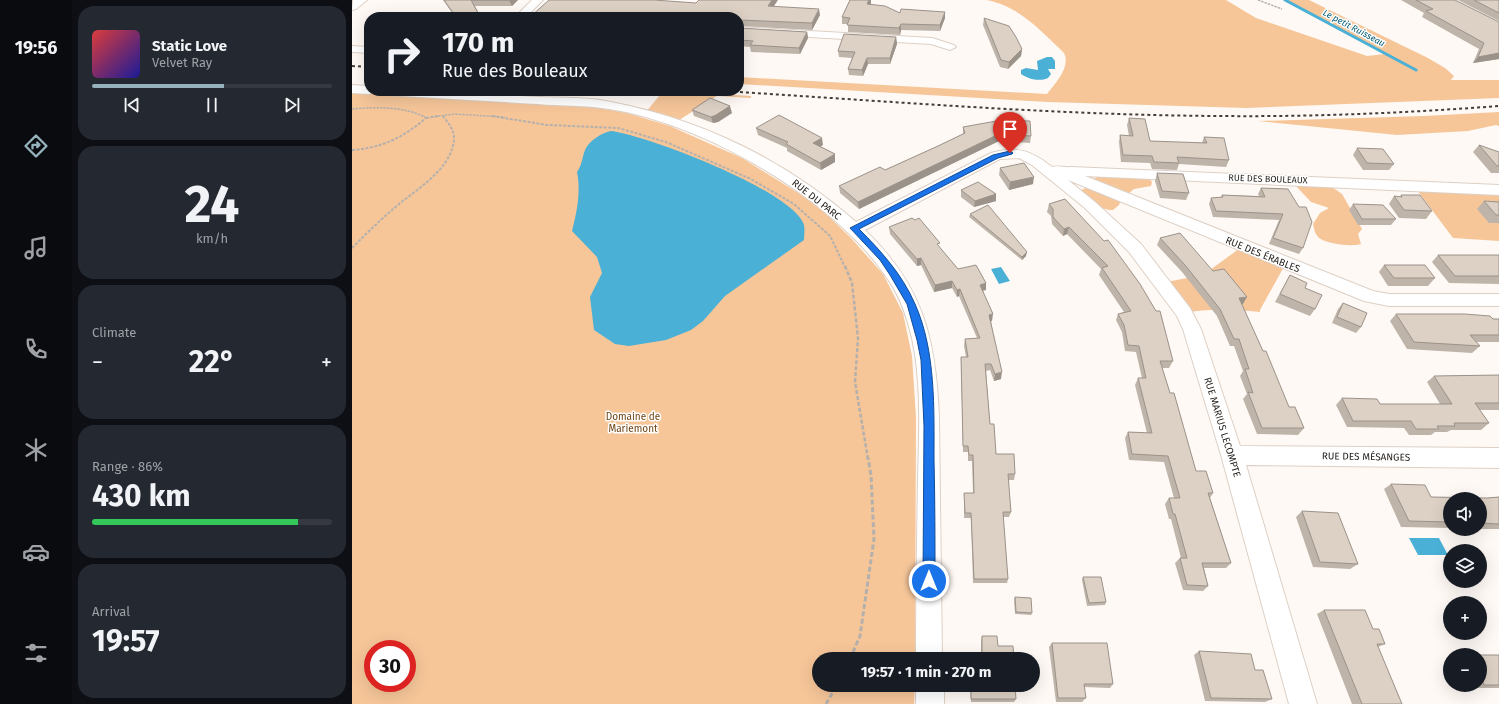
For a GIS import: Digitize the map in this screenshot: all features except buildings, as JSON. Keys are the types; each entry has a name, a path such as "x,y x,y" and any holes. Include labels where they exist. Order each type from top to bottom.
{"street":[{"path":"352,6 361,0"},
{"path":"525,12 538,0"},
{"path":"744,30 932,41 950,47"},
{"path":"352,49 364,50"},
{"path":"352,89 364,90"},
{"name":"RUE DU PARC","path":"467,96 610,105 670,120 730,145 789,177 815,195 854,228 883,258 911,304 917,320 925,360 929,426 930,652"},
{"name":"RUE DES BOULEAUX","path":"854,228 1002,154 1022,154 1037,162 1072,190"},
{"name":"RUE DES BOULEAUX","path":"1037,162 1064,169 1080,171 1499,190"},
{"name":"RUE DES ÉRABLES","path":"1037,162 1370,297 1389,300 1499,300"},
{"name":"RUE MARIUS LECOMPTE","path":"1072,190 1135,248 1184,313 1192,330 1232,454 1303,704"},
{"name":"RUE DES MÉSANGES","path":"1232,454 1499,458"},
{"path":"930,692 930,704"}],"path":[{"path":"1258,0 1282,8"},
{"path":"352,109 402,109 415,111 426,118"},
{"path":"352,150 374,148 394,141 408,134 426,118 455,114 502,116 547,125 612,127 632,131 696,154 778,193 794,204 830,236 852,283 858,338 854,382 871,475 874,538 871,576 860,636 853,652"},
{"path":"352,248 368,231 431,179 442,165 453,146 454,137 453,130 443,116"},
{"path":"826,704 833,692"}],"green space":[{"path":"986,0 1226,0 1256,18 1367,56 1385,54 1285,0 1309,0 1428,58 1445,68 1454,76 1451,80 1499,80 1499,98 1247,108 1048,102 744,84 744,77 1047,94 1064,70 1066,59 1064,53 1029,20 1009,7"},
{"name":"Domaine de Mariemont","path":"352,93 364,94 364,96 406,96 567,105 627,113 670,126 742,158 816,204 851,238 883,274 903,313 912,356 916,418 915,652 812,652 812,692 915,692 914,704 352,704"},
{"path":"659,96 717,96 676,122 645,113"},
{"path":"717,96 744,96 751,96 751,98"},
{"path":"1499,112 1499,126 1496,125 1468,131 1397,135 1258,121 1424,116"},
{"path":"1100,175 1149,178 1152,182 1151,186 1134,189 1121,200 1119,205 1113,210 1109,210 1090,205 1079,191 1088,187 1095,178"},
{"path":"1329,185 1342,194 1362,229 1358,234 1361,244 1352,245 1333,243 1319,238 1314,230 1313,224 1320,213 1329,208 1311,202 1296,186"},
{"path":"1414,186 1499,191 1499,241 1453,238"},
{"path":"1243,246 1286,263 1260,312 1213,310 1184,313 1161,283 1203,275"}],"water":[{"path":"1047,57 1052,57 1055,61 1055,69 1048,69 1051,74 1048,78 1041,80 1034,79 1021,74 1021,70 1026,68 1038,70 1037,61"},
{"path":"611,131 655,143 717,167 748,181 775,197 794,211 804,225 804,240 725,296 703,321 691,330 666,340 629,346 615,344 594,330 590,297 602,273 597,257 572,231 578,202 579,187 577,172 585,150 596,138"},
{"path":"1001,267 1010,281 999,284 991,269"},
{"path":"1409,538 1439,538 1443,546 1443,555 1418,555"}],"waterway":[{"name":"Le petit Ruisseau","path":"1285,0 1416,70"}],"railway":[{"path":"352,66 364,67"},
{"path":"744,92 970,107 1156,115 1323,115 1394,113 1499,106"}],"route":[{"path":"929,581 929,426 925,360 922,340 911,304 894,273 883,258 854,228 996,156 1010,153"}]}
